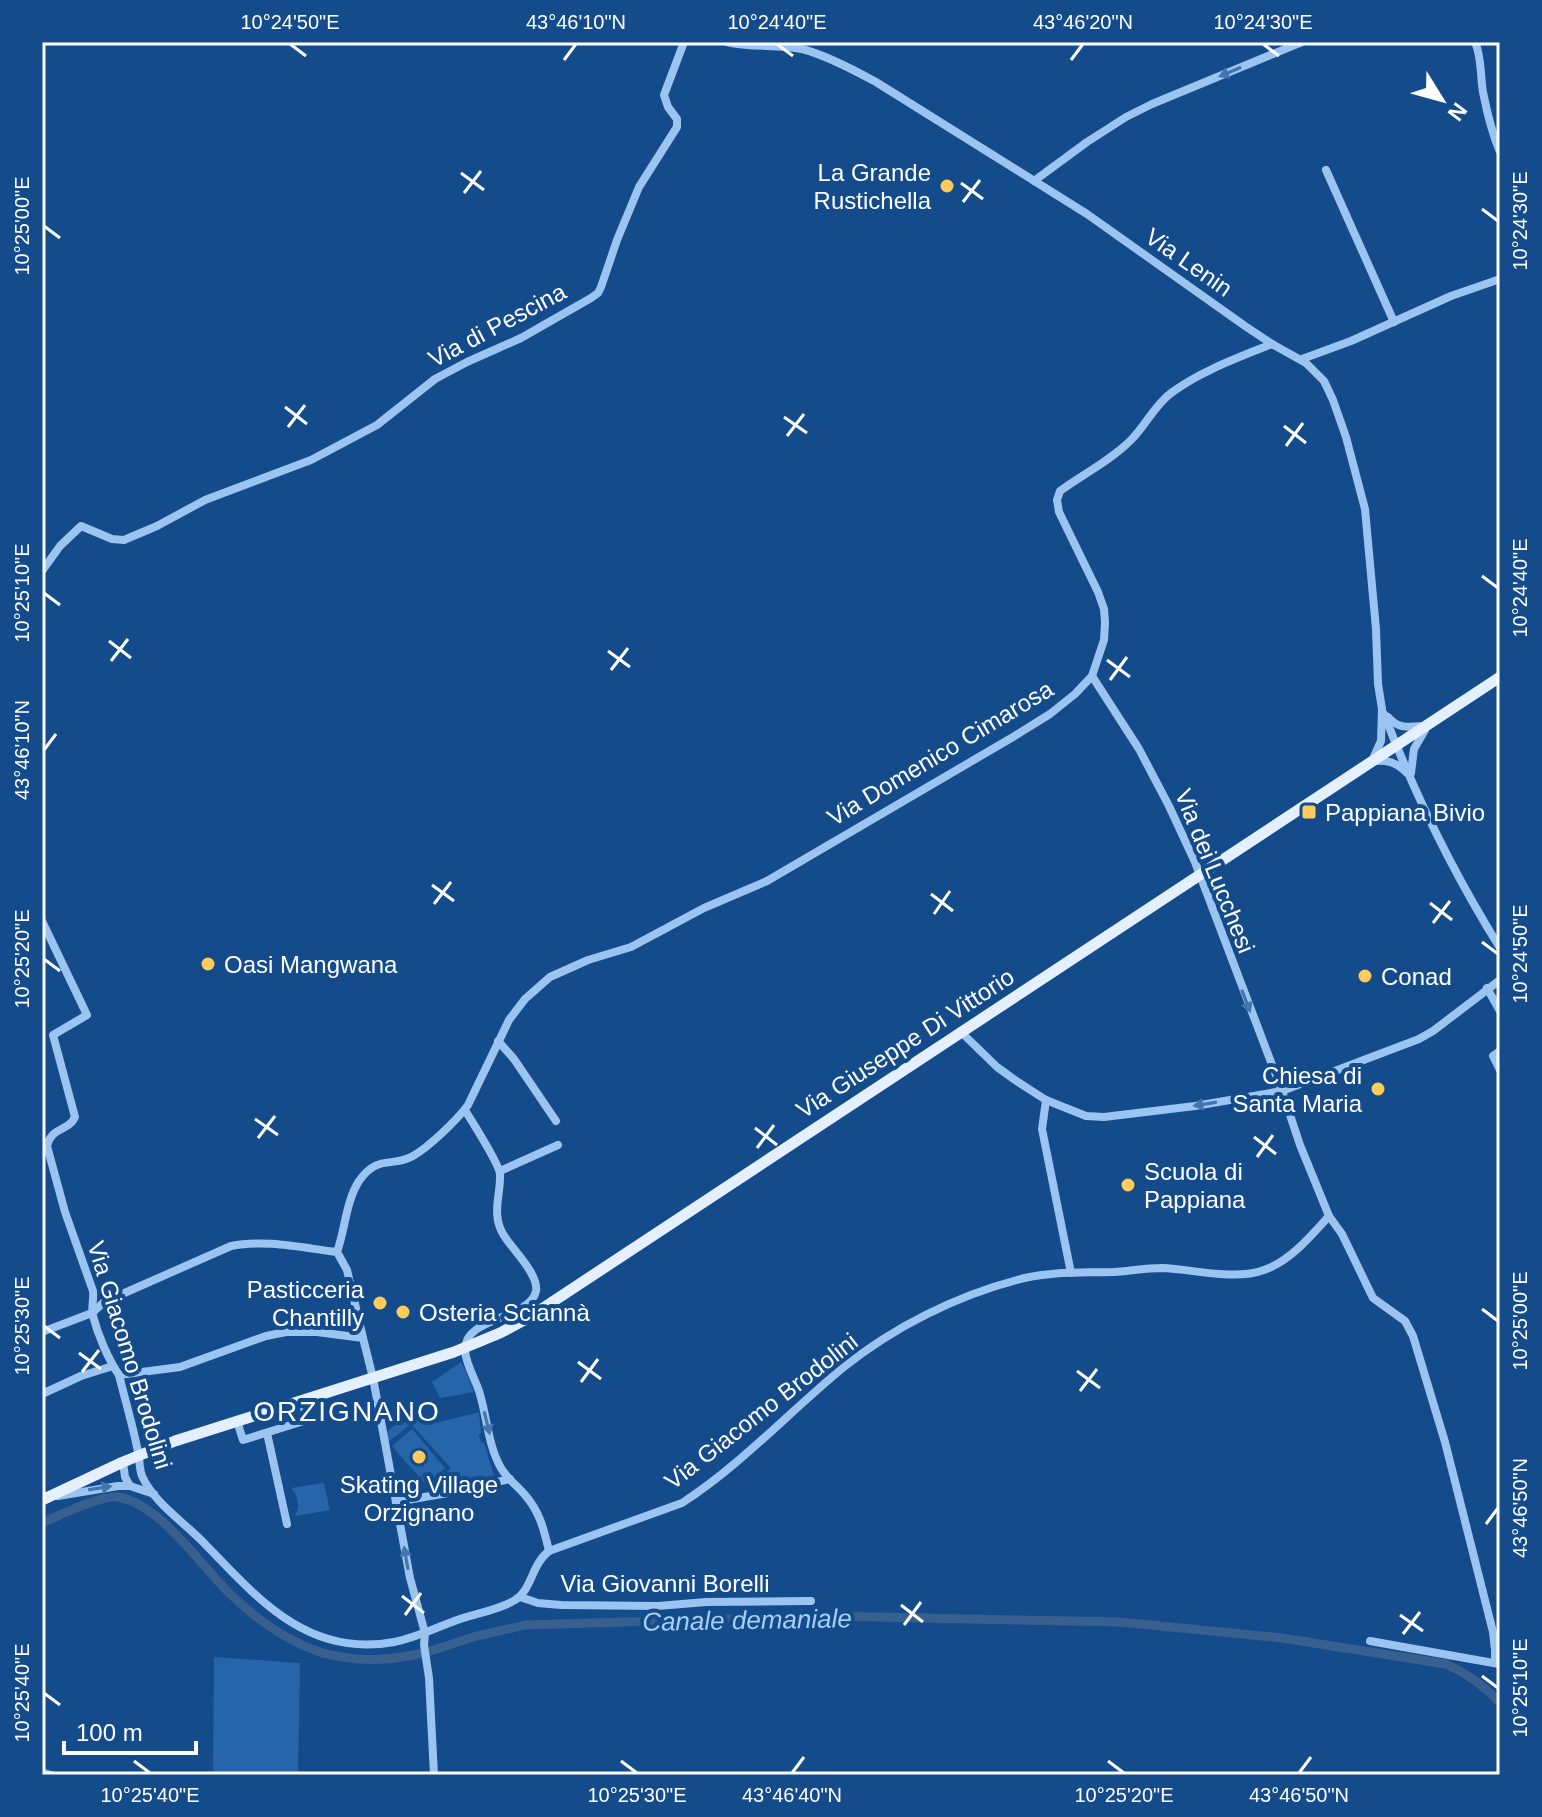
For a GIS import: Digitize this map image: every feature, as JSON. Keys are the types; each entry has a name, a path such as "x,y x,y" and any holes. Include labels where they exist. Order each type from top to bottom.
{"main road":[{"name":"Via Giuseppe Di Vittorio","path":"44,1499 175,1441 465,1348 543,1309 1500,677"}],"street":[{"name":"Via di Pescina","path":"42,571 60,546 81,526 112,539 124,540 205,500 311,460 377,425 435,379 531,333 598,293 635,195 678,123 664,95 684,42"},
{"name":"Via Lenin","path":"727,42 803,46 876,82 1034,181 1272,344 1302,359 1318,373 1329,390 1346,437 1363,495 1369,537 1382,709 1381,741 1371,762"},
{"path":"1034,181 1126,117 1279,46 1302,42"},
{"path":"1475,42 1491,130 1500,152"},
{"path":"1326,170 1394,322"},
{"path":"1302,359 1451,296 1500,279"},
{"name":"Via Domenico Cimarosa","path":"337,1252 353,1192 366,1172 377,1164 415,1155 465,1110 516,1011 550,977 588,960 631,947 704,908 767,881 1050,714 1075,694 1092,676 1099,658 1104,640 1104,609 1059,512 1057,495 1120,450 1139,432 1156,406 1172,392 1219,365 1272,344"},
{"name":"Via dei Lucchesi","path":"1092,676 1145,760 1195,862 1282,1091"},
{"name":"Via Lenin","path":"1382,709 1434,829 1500,948"},
{"path":"1382,709 1401,726 1427,726 1414,749 1411,776"},
{"path":"1371,762 1395,763 1411,776"},
{"name":"Via Giacomo Brodolini","path":"42,921 87,1015 53,1035 75,1117 69,1125 54,1132 47,1146 65,1212 93,1291 92,1313 119,1375 142,1475 154,1494 255,1596 278,1614 322,1638 353,1644 395,1642 520,1597"},
{"path":"961,1032 997,1067 1046,1100 1086,1116 1104,1117 1282,1091 1419,1039 1500,980"},
{"path":"1487,988 1500,1011"},
{"path":"498,1041 556,1121"},
{"path":"1500,1051 1493,1056 1500,1070"},
{"path":"1282,1091 1329,1216 1342,1234 1373,1298 1405,1321 1413,1336 1445,1442 1493,1632 1497,1663 1370,1641"},
{"path":"1046,1100 1042,1129 1071,1273"},
{"path":"465,1110 500,1171 497,1220 536,1284 536,1292 528,1303 473,1331 465,1348 501,1469 536,1510 549,1551 536,1564 520,1597"},
{"path":"500,1171 558,1145"},
{"name":"Via Giacomo Brodolini","path":"549,1551 682,1503 722,1474 845,1366 935,1309 1020,1279 1071,1273 1160,1268 1230,1275 1257,1273 1285,1259 1329,1216"},
{"path":"42,1332 92,1313 104,1302 242,1243 337,1252 347,1270 373,1378 410,1578 425,1633 434,1775"},
{"path":"119,1375 180,1367 266,1336 286,1332 317,1332 363,1338"},
{"path":"42,1394 81,1376 113,1366"},
{"path":"237,1421 243,1440 267,1433 307,1420 302,1400"},
{"path":"267,1433 287,1524"},
{"path":"123,1462 130,1486"},
{"path":"396,1502 510,1479"},
{"path":"44,1499 106,1487 130,1486 154,1494"},
{"name":"Via Giovanni Borelli","path":"520,1597 538,1603 561,1605 658,1606 706,1602 811,1601"}],"shaded area":[{"path":"461,1362 474,1392 440,1398 432,1382"},
{"path":"479,1412 479,1436 494,1475 484,1479 428,1489 451,1468 411,1424 388,1442 386,1433 395,1425 422,1418 433,1418 436,1423"},
{"name":"Skating Village Orzignano","path":"412,1429 445,1468 426,1485 392,1446"},
{"path":"324,1483 330,1510 295,1516 298,1502 291,1488"},
{"path":"214,1657 300,1663 298,1775 213,1775"}],"waterway":[{"name":"Canale demaniale","path":"42,1523 101,1499 117,1497 132,1501 162,1521 226,1590 259,1618 283,1635 310,1648 345,1658 379,1659 413,1655 525,1625 826,1616 1120,1622 1282,1638 1446,1664 1475,1680 1500,1703"},
{"path":"42,1770 60,1775"}],"place":[{"name":"La Grande Rustichella","path":"947,186"},
{"name":"Pappiana Bivio","path":"1309,812"},
{"name":"Oasi Mangwana","path":"208,964"},
{"name":"Conad","path":"1365,976"},
{"name":"Chiesa di Santa Maria","path":"1378,1089"},
{"name":"Scuola di Pappiana","path":"1128,1185"},
{"name":"Pasticceria Chantilly","path":"380,1303"},
{"name":"Osteria Sciannà","path":"403,1312"},
{"name":"Skating Village Orzignano","path":"419,1457"}],"district":[{"name":"ORZIGNANO","path":"347,1411"}]}
